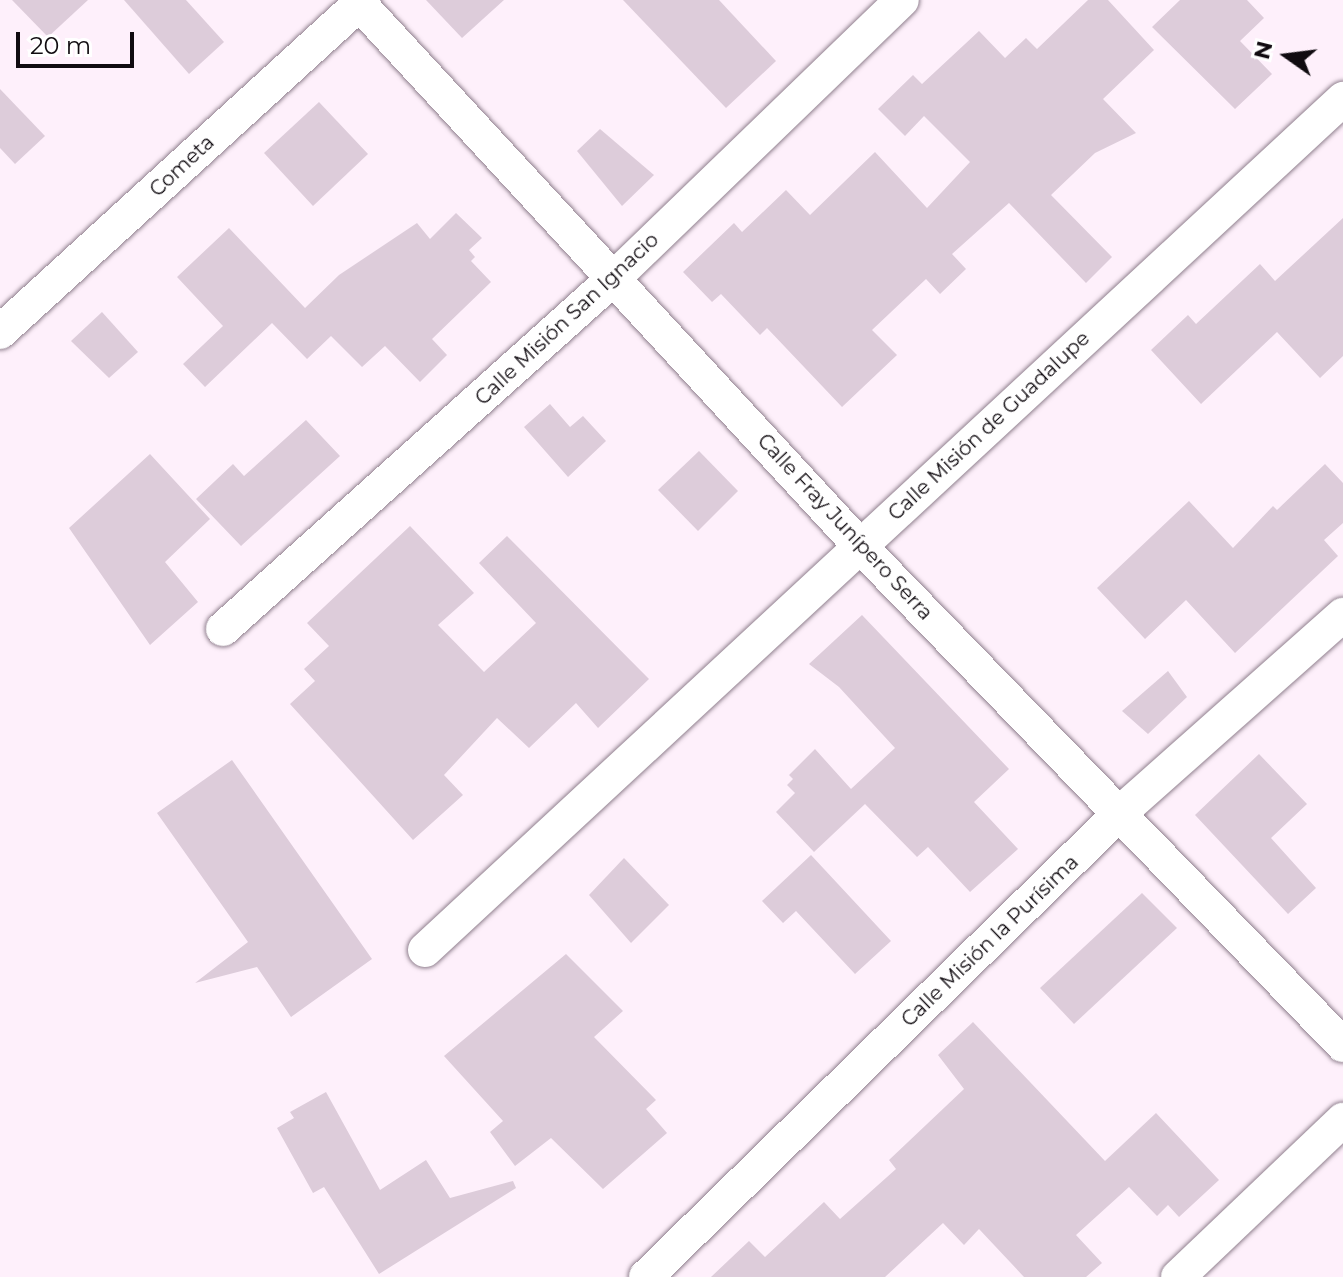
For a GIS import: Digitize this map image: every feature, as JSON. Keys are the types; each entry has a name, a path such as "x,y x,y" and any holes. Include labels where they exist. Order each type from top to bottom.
{"street":[{"name":"Calle Misión San Ignacio","path":"223,629 614,278 902,0"},
{"name":"Calle Fray Junípero Serra","path":"359,1 859,545 1121,812 1343,1045"},
{"name":"Cometa","path":"0,332 359,1"},
{"name":"Calle Misión de Guadalupe","path":"425,950 1343,99"},
{"name":"Calle Misión la Purísima","path":"646,1277 1121,812 1343,615"},
{"path":"1178,1277 1343,1120"}],"building":[{"path":"12,0 88,0 48,37"},
{"path":"124,0 186,0 224,42 189,74"},
{"path":"426,0 504,0 462,38"},
{"path":"623,0 719,0 776,61 726,108"},
{"path":"1088,0 1108,0 1154,50 1103,99 1136,133 1095,153 1051,195 1112,257 1086,283 1009,203 952,254 966,269 940,294 926,279 872,330 897,355 842,407 767,328 760,335 721,294 712,302 683,272 734,223 742,232 786,190 810,215 875,152 927,208 970,162 924,116 905,136 878,109 913,75 922,84 979,31 1005,58 1026,38 1037,49"},
{"path":"1180,0 1247,0 1264,18 1240,41 1272,74 1235,109 1152,27"},
{"path":"0,89 45,136 15,164 0,148"},
{"path":"319,102 368,154 313,206 264,153"},
{"path":"600,129 654,175 622,206 577,151"},
{"path":"456,213 482,238 469,250 475,257 471,261 491,282 432,339 447,355 420,382 385,346 362,367 331,336 307,359 272,323 205,387 183,364 223,326 177,277 229,228 305,308 339,275 417,223 430,239"},
{"path":"1343,218 1343,356 1320,378 1277,332 1201,404 1151,350 1188,315 1196,324 1260,264 1275,281"},
{"path":"102,312 138,352 109,378 71,341"},
{"path":"550,404 570,427 583,416 606,441 568,477 524,427"},
{"path":"306,420 340,456 241,546 196,499 233,464 244,476"},
{"path":"699,451 738,491 698,531 658,490"},
{"path":"150,454 210,519 165,562 198,602 150,645 69,528"},
{"path":"1325,464 1343,483 1343,523 1324,540 1338,556 1235,653 1186,600 1145,639 1097,588 1189,501 1233,548 1273,506 1277,510"},
{"path":"410,526 474,593 438,625 484,672 536,623 479,563 507,536 649,679 598,728 576,703 529,748 497,718 444,775 463,795 413,840 290,704 315,681 304,669 329,646 307,623"},
{"path":"862,615 1009,769 974,802 1018,849 970,892 928,847 917,857 865,804 814,852 776,812 795,793 787,785 793,779 789,775 815,749 851,789 895,748 839,687 809,664"},
{"path":"1168,671 1187,697 1148,734 1122,711"},
{"path":"1259,754 1307,804 1271,838 1316,888 1288,914 1195,815"},
{"path":"232,760 372,959 291,1017 257,967 195,983 248,942 157,813"},
{"path":"811,855 891,941 855,974 796,911 783,923 762,901"},
{"path":"624,858 669,905 631,943 589,895"},
{"path":"1142,893 1177,928 1074,1024 1040,988"},
{"path":"566,954 623,1011 594,1037 656,1100 646,1109 667,1133 603,1189 551,1138 515,1166 490,1132 503,1121 444,1056"},
{"path":"973,1022 1105,1161 1156,1113 1219,1180 1179,1217 1168,1205 1157,1216 1129,1187 1076,1235 1102,1263 1086,1277 1024,1277 979,1229 964,1245 943,1223 885,1277 711,1277 749,1241 765,1257 824,1202 840,1219 896,1169 889,1160 964,1089 938,1055"},
{"path":"326,1092 380,1190 426,1160 450,1198 513,1181 516,1188 379,1274 324,1187 313,1193 277,1128 294,1118 290,1112"}]}
